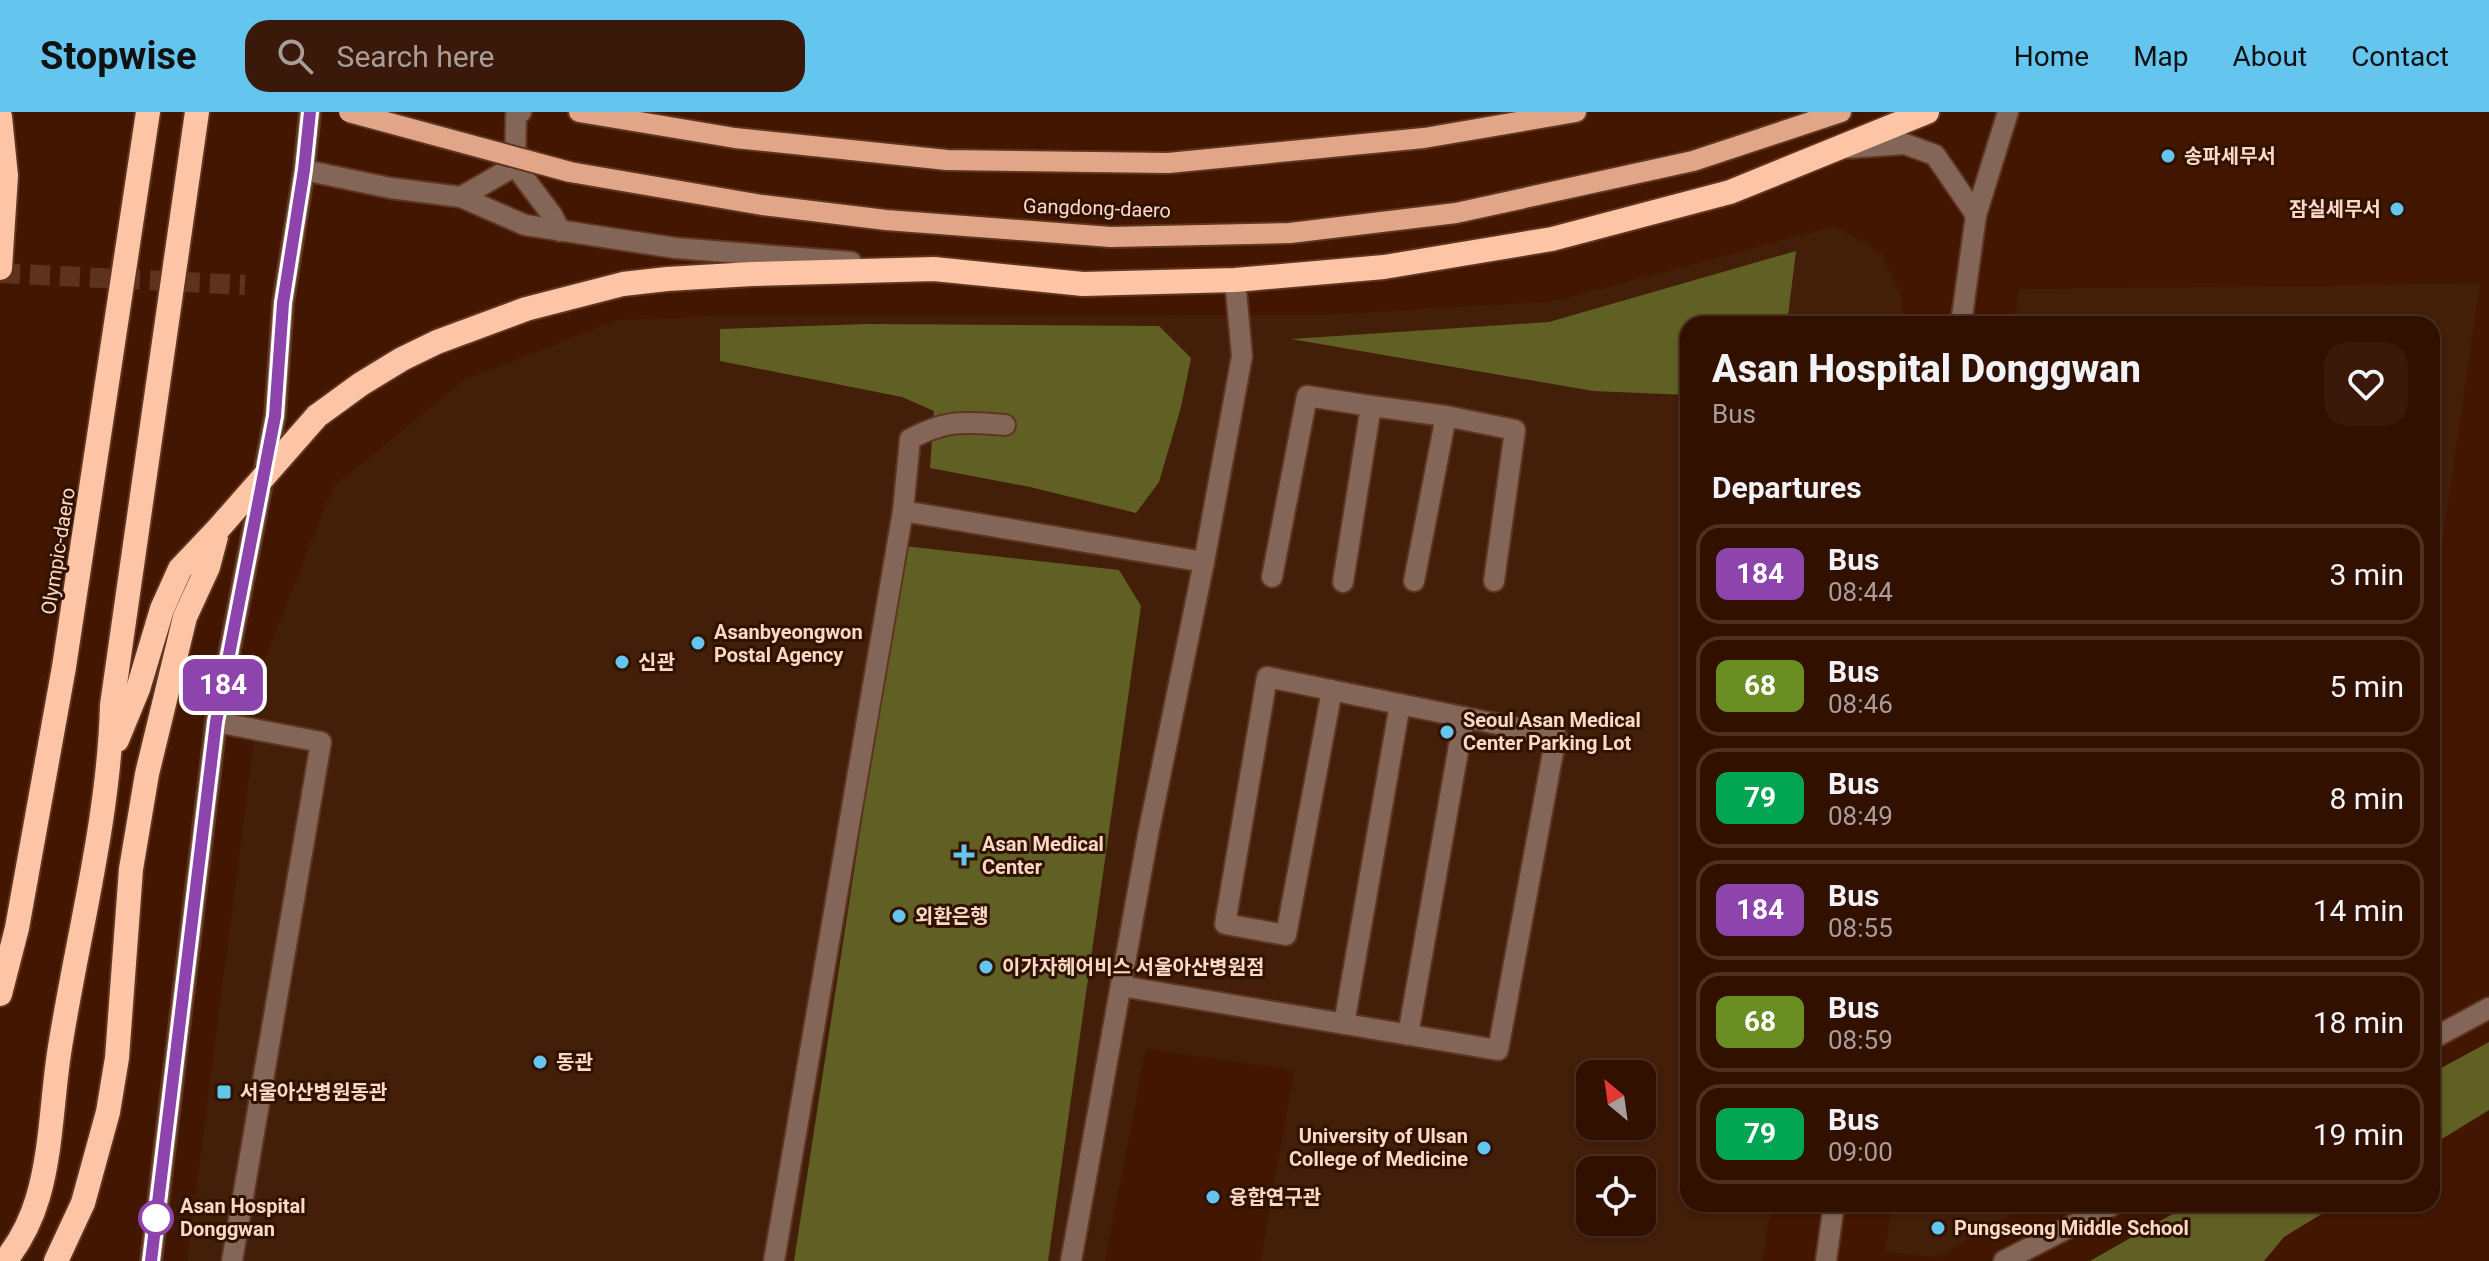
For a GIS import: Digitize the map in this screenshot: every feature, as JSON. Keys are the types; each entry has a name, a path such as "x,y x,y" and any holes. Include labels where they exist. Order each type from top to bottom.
{"highway":[{"name":"Olympic-daero","path":"0,994 17,928 64,667 148,112"},
{"path":"5,1261 22,1239 40,1193 60,1049 111,757 112,705 197,112"},
{"path":"111,757 138,689 162,609 180,569 317,416 402,359 437,342 526,309 574,295 667,279 934,269 1083,284 1235,280 1384,267 1552,239 1730,192 1927,112"},
{"path":"0,117 6,176 0,268"},
{"path":"56,1261 83,1203 108,1112 117,1058 131,869 147,774 185,617 208,567 218,529"}],"main road":[{"name":"Gangdong-daero","path":"349,112 570,172 762,205 886,220 1111,237 1290,233 1456,213 1693,161 1841,112"},
{"path":"579,112 735,138 947,160 1168,163 1424,138 1576,112"}],"street":[{"path":"151,1261 216,722 275,416 283,303 310,112"},
{"path":"521,112 516,116 515,166 552,215 560,231"},
{"path":"1962,316 1976,215 2008,112"},
{"path":"1837,149 1905,144 1935,155 1976,215"},
{"path":"461,197 515,166"},
{"path":"304,170 390,188 461,197 525,225 560,231 675,248 934,269"},
{"path":"1071,1261 1148,835 1242,356 1235,280"},
{"path":"1272,577 1307,396 1446,416 1515,430 1494,581"},
{"path":"1343,582 1371,406"},
{"path":"1414,581 1446,416"},
{"path":"774,1261 903,511 910,439 958,421 1005,425"},
{"path":"903,511 1204,562"},
{"path":"1121,986 1498,1050 1556,736 1332,690 1267,677 1225,924 1286,935 1332,690"},
{"path":"1344,1024 1400,704"},
{"path":"1408,1035 1464,717"},
{"path":"216,722 321,742 232,1261"},
{"path":"2440,1035 2489,1008"},
{"path":"1826,1261 1833,1212"},
{"path":"2004,1261 2099,1212"}],"shaded area":[{"name":"Asan Medical Center","path":"1835,226 1881,253 1901,296 1903,316 1680,316 1680,1212 1771,1212 1762,1261 1261,1261 1294,1070 1146,1049 1105,1261 187,1261 264,661 333,487 464,380 617,320 722,316 1321,315 1556,301"},
{"path":"1796,251 1788,316 1680,316 1680,395 1593,391 1291,339 1549,322"},
{"path":"2480,284 2440,557 2440,316 2015,316 2019,289"},
{"path":"867,324 1159,326 1191,358 1181,407 1159,482 1136,513 1030,487 930,468 934,411 902,397 720,361 720,329"},
{"path":"904,546 1119,570 1141,606 1048,1261 794,1261"},
{"path":"2489,1042 2489,1110 2440,1140 2440,1069"},
{"name":"Pungseong Middle School","path":"1891,1212 2017,1212 1937,1257 1885,1252"},
{"path":"2176,1212 2325,1212 2284,1237 2264,1261 2090,1261"}],"tunnel":[{"path":"0,273 245,285"}],"bus line":[{"name":"184","path":"151,1261 216,722 275,416 283,303 310,112"}],"place":[{"name":"송파세무서","path":"2168,156"},
{"name":"잠실세무서","path":"2397,209"},
{"name":"Asanbyeongwon Postal Agency","path":"698,643"},
{"name":"신관","path":"622,662"},
{"name":"Seoul Asan Medical Center Parking Lot","path":"1447,732"},
{"name":"Asan Medical Center","path":"964,855"},
{"name":"외환은행","path":"899,916"},
{"name":"이가자헤어비스 서울아산병원점","path":"986,967"},
{"name":"동관","path":"540,1062"},
{"name":"서울아산병원동관","path":"224,1092"},
{"name":"University of Ulsan College of Medicine","path":"1484,1148"},
{"name":"융합연구관","path":"1213,1197"},
{"name":"Asan Hospital Donggwan","path":"156,1218"},
{"name":"Pungseong Middle School","path":"1938,1228"}]}
